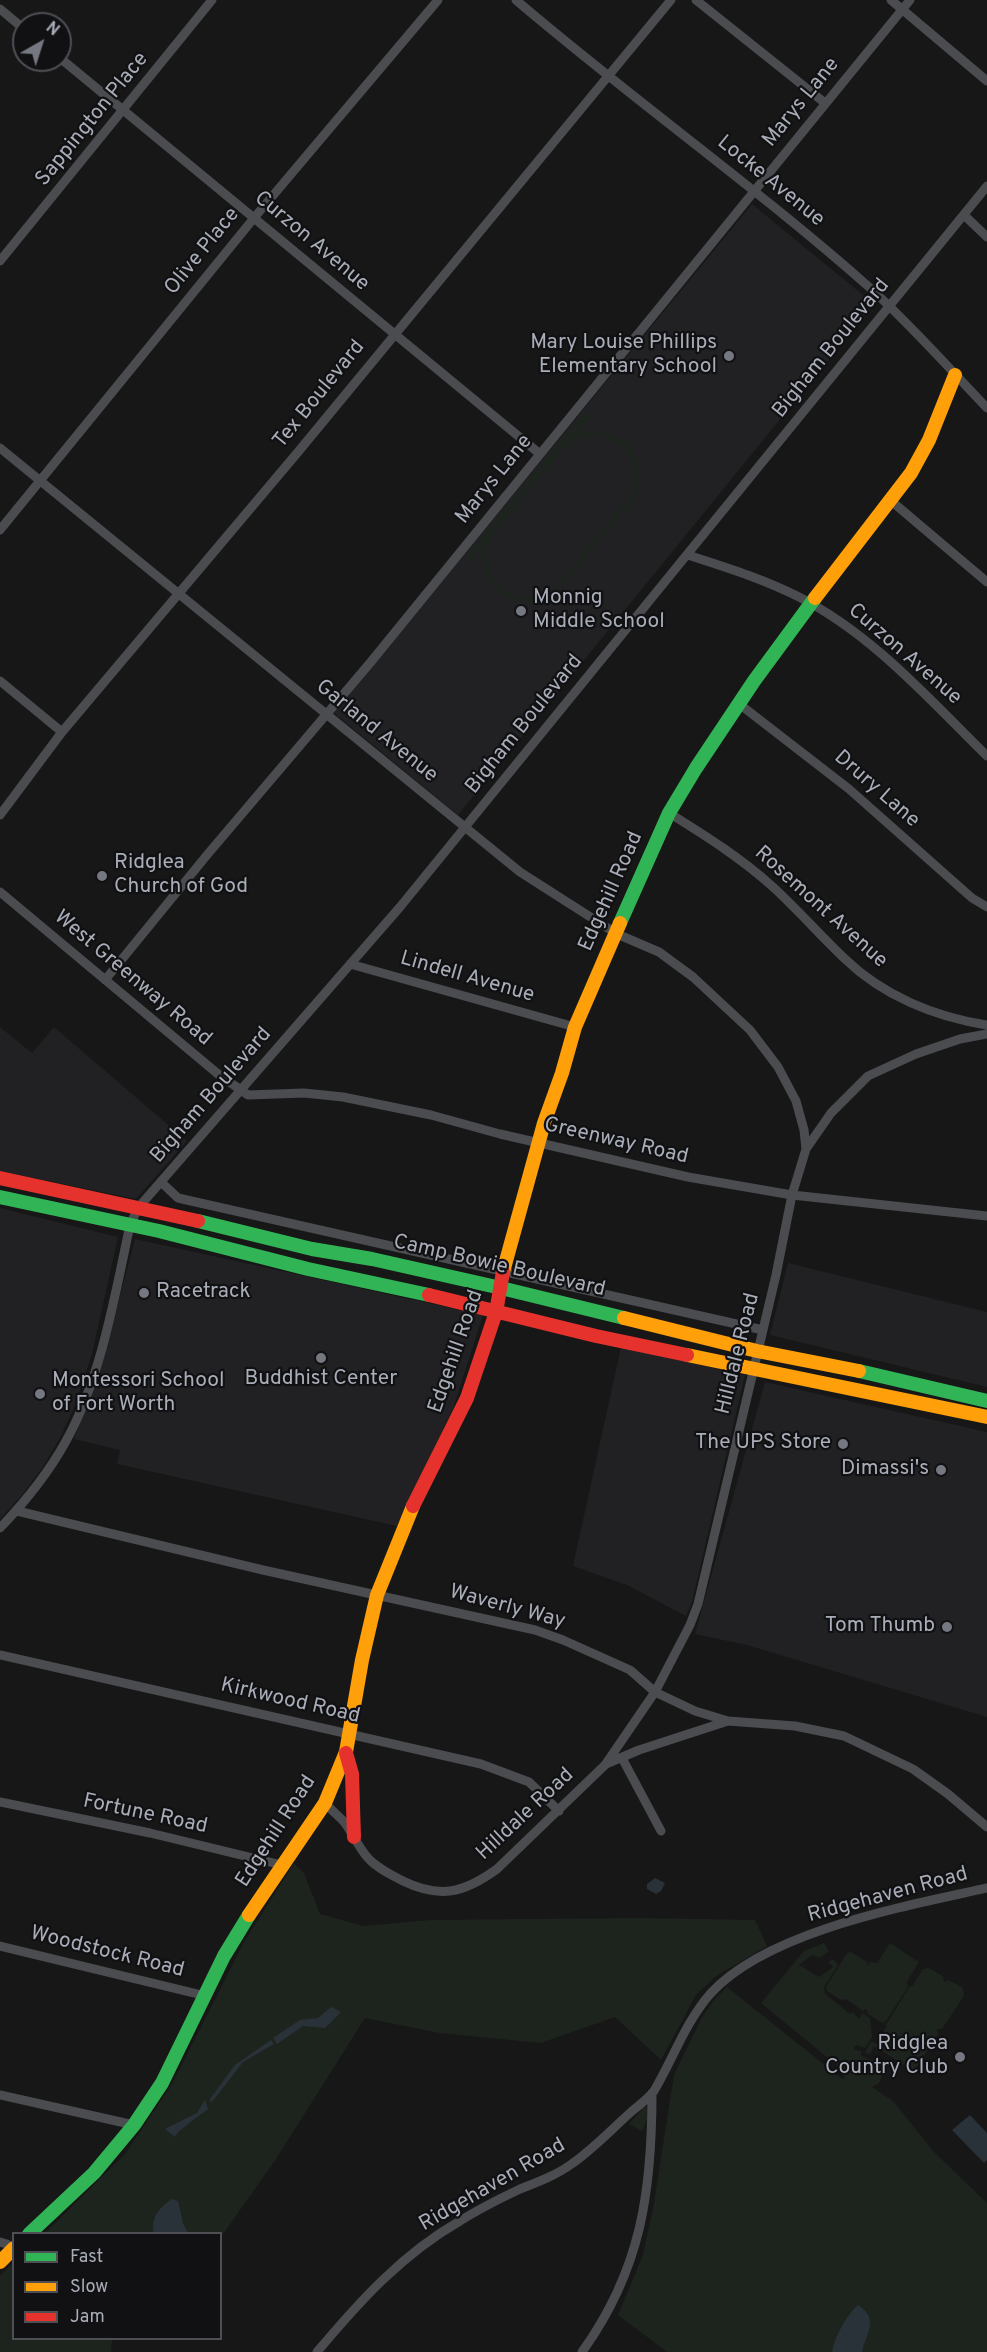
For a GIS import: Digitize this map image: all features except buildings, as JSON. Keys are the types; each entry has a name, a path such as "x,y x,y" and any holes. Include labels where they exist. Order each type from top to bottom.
{"street":[{"name":"Sappington Place","path":"0,261 212,0"},
{"name":"Olive Place","path":"0,530 254,218 438,0"},
{"name":"Locke Avenue","path":"516,0 754,191 889,306 915,330 987,408"},
{"name":"Tex Boulevard","path":"0,815 62,732 290,461 671,0"},
{"path":"696,0 825,103"},
{"path":"891,0 987,81"},
{"name":"Marys Lane","path":"105,980 326,715 910,0"},
{"path":"0,9 12,19"},
{"name":"Curzon Avenue","path":"72,68 540,454"},
{"name":"Bigham Boulevard","path":"0,1528 17,1511 67,1440 84,1400 108,1323 130,1225 138,1208 465,828 987,186"},
{"path":"964,215 987,237"},
{"name":"Edgehill Road","path":"31,2232 94,2173 134,2125 162,2083 224,1956 325,1803 346,1752 377,1594 407,1518 467,1398 496,1312 503,1270 575,1027 669,813 738,703 911,473 929,440 955,375"},
{"name":"Garland Avenue","path":"0,448 535,884 617,934 659,952 693,977 750,1030 778,1067 796,1101 804,1130 806,1149"},
{"path":"890,500 987,582"},
{"name":"Curzon Avenue","path":"688,555 752,576 811,603 867,642 987,756"},
{"path":"0,681 62,732"},
{"name":"Drury Lane","path":"738,703 841,782 972,898 987,907"},
{"name":"Rosemont Avenue","path":"669,813 731,852 772,886 845,959 885,989 934,1013 987,1025"},
{"name":"West Greenway Road","path":"0,892 241,1091"},
{"name":"Lindell Avenue","path":"350,964 575,1027"},
{"name":"Hilldale Road","path":"325,1803 343,1821 368,1858 387,1873 422,1890 449,1892 472,1886 497,1869 606,1765 656,1692 690,1625 698,1604 763,1330 792,1195 806,1149 831,1113 868,1076 916,1054 960,1039 987,1034"},
{"name":"Greenway Road","path":"241,1091 248,1095 304,1093 344,1097 431,1115 688,1178 792,1195 987,1216"},
{"name":"Camp Bowie Boulevard","path":"0,1178 312,1249 372,1259 501,1288 757,1351 862,1371 981,1399"},
{"path":"161,1182 178,1198 763,1330"},
{"name":"Camp Bowie Boulevard","path":"0,1197 130,1225 308,1269 753,1370 922,1402 987,1417"},
{"path":"308,1269 312,1249"},
{"path":"922,1402 967,1408 981,1399"},
{"name":"Waverly Way","path":"17,1511 263,1570 535,1630 630,1670 656,1692 680,1705 728,1721 795,1726 844,1736 913,1769 948,1794 987,1827"},
{"name":"Kirkwood Road","path":"0,1655 481,1764 529,1782 559,1811"},
{"name":"Hilldale Road","path":"606,1765 639,1750 728,1721"},
{"path":"346,1752 352,1774 354,1837"},
{"path":"622,1758 661,1831"},
{"name":"Fortune Road","path":"0,1803 150,1833 282,1865"},
{"name":"Ridgehaven Road","path":"317,2352 362,2300 406,2259 457,2222 573,2164 652,2094 697,2011 712,1993 734,1973 758,1957 814,1935 887,1911 987,1888"},
{"name":"Woodstock Road","path":"0,1946 206,1996"},
{"path":"582,2352 612,2305 623,2282 643,2218 652,2094"},
{"path":"0,2095 134,2125"},
{"path":"0,2262 9,2247"}],"shaded area":[{"name":"Monnig Middle School","path":"752,204 874,304 458,815 334,713"},
{"path":"585,412 590,416 576,433 593,431 608,433 631,449 638,461 640,475 637,490 629,505 558,591 544,599 530,602 517,601 505,596 487,576 482,546 469,562 465,558","holes":["596,435 617,442 630,457 635,476 630,497 555,587 541,595 526,597 501,588 493,578 488,565 487,550 492,535 567,445 577,438"]},
{"path":"0,1027 32,1053 54,1027 187,1141 136,1199 0,1171"},
{"path":"0,1208 118,1237 92,1354 74,1408 43,1467 0,1519"},
{"path":"135,1239 483,1315 454,1406 397,1526 117,1464 120,1450 74,1439 102,1364"},
{"path":"788,1263 987,1312 987,1387 770,1335"},
{"path":"621,1347 745,1375 692,1602 686,1616 627,1585 573,1566"},
{"path":"765,1382 987,1432 987,1717 747,1645 695,1634"},
{"path":"294,1863 304,1873 320,1914 363,1926 430,1920 639,1918 755,1920 767,1946 716,1976 696,1995 661,2060 615,2017 541,2043 440,2033 365,2018 276,2159 222,2236 222,2232 46,2232 125,2154 172,2084 244,1942"},
{"path":"655,1878 665,1883 661,1891 656,1894 647,1889 647,1884"},
{"path":"824,1943 829,1951 820,1958 812,1955 799,1965 819,1977 833,1967 828,1962 833,1959 838,1965 824,1987 825,1994 850,2014 852,2012 860,2019 862,2013 870,2018 872,2037 865,2048 856,2045 854,2047 855,2050 861,2051 861,2056 882,2063 876,2071 882,2076 879,2083 872,2087 893,2101 935,2153 987,2203 987,2352 667,2352 618,2315 643,2255 654,2203 674,2075 701,2019 713,2001 727,1987 845,2079 839,2067 761,2003 804,1951"},
{"path":"890,1943 919,1962 907,1982 908,1987 886,2021 882,2023 868,2014 866,2009 863,2011 846,1999 841,2000 827,1991 826,1987 847,1953 851,1952 867,1962 867,1966 870,1962 877,1963"},
{"path":"929,1968 943,1976 944,1982 949,1980 963,1988 964,1996 942,2029 937,2029 938,2034 914,2071 874,2046 870,2054 865,2053 871,2041 876,2044 887,2026 884,2024 887,2023 910,1986 912,1987 923,1969"},
{"path":"331,2007 341,2012 325,2028 303,2026 277,2044 273,2038 300,2020 318,2018"},
{"path":"271,2040 274,2044 243,2062 211,2103 210,2099 235,2065"},
{"path":"205,2100 208,2109 175,2137 165,2129 197,2113"},
{"path":"644,2107 648,2107 648,2118 642,2131 629,2124"},
{"path":"970,2115 987,2133 987,2160 984,2163 952,2130"},
{"path":"172,2199 178,2201 188,2232 154,2232 153,2222 157,2213"},
{"path":"12,2264 12,2340 112,2340 111,2352 0,2352 0,2276"},
{"path":"858,2305 865,2310 870,2321 862,2352 832,2352 842,2327"}],"traffic: fast":[{"path":"620,923 669,813 754,681 815,598"},
{"path":"0,1197 159,1231 308,1269 429,1295"},
{"path":"198,1221 312,1249 372,1259 624,1318"},
{"path":"859,1371 987,1401"},
{"path":"31,2232 94,2173 134,2125 162,2083 224,1956 249,1915"}],"traffic: slow":[{"path":"815,598 911,473 929,440 955,375"},
{"path":"503,1272 544,1123 575,1027 620,923"},
{"path":"624,1318 757,1351 859,1371"},
{"path":"687,1355 987,1417"},
{"path":"249,1915 325,1803 346,1752 362,1660 377,1595 413,1506"},
{"path":"0,2262 12,2250"}],"traffic: jam":[{"path":"0,1178 198,1221"},
{"path":"413,1506 467,1398 496,1312 503,1272"},
{"path":"429,1295 596,1336 687,1355"},
{"path":"346,1753 352,1774 354,1837"}],"place":[{"name":"Mary Louise Phillips Elementary School","path":"729,356"},
{"name":"Monnig Middle School","path":"521,611"},
{"name":"Ridglea Church of God","path":"102,876"},
{"name":"Racetrack","path":"144,1293"},
{"name":"Buddhist Center","path":"321,1358"},
{"name":"Montessori School of Fort Worth","path":"40,1394"},
{"name":"The UPS Store","path":"843,1444"},
{"name":"Dimassi's","path":"941,1470"},
{"name":"Tom Thumb","path":"947,1627"},
{"name":"Ridglea Country Club","path":"960,2057"}]}
